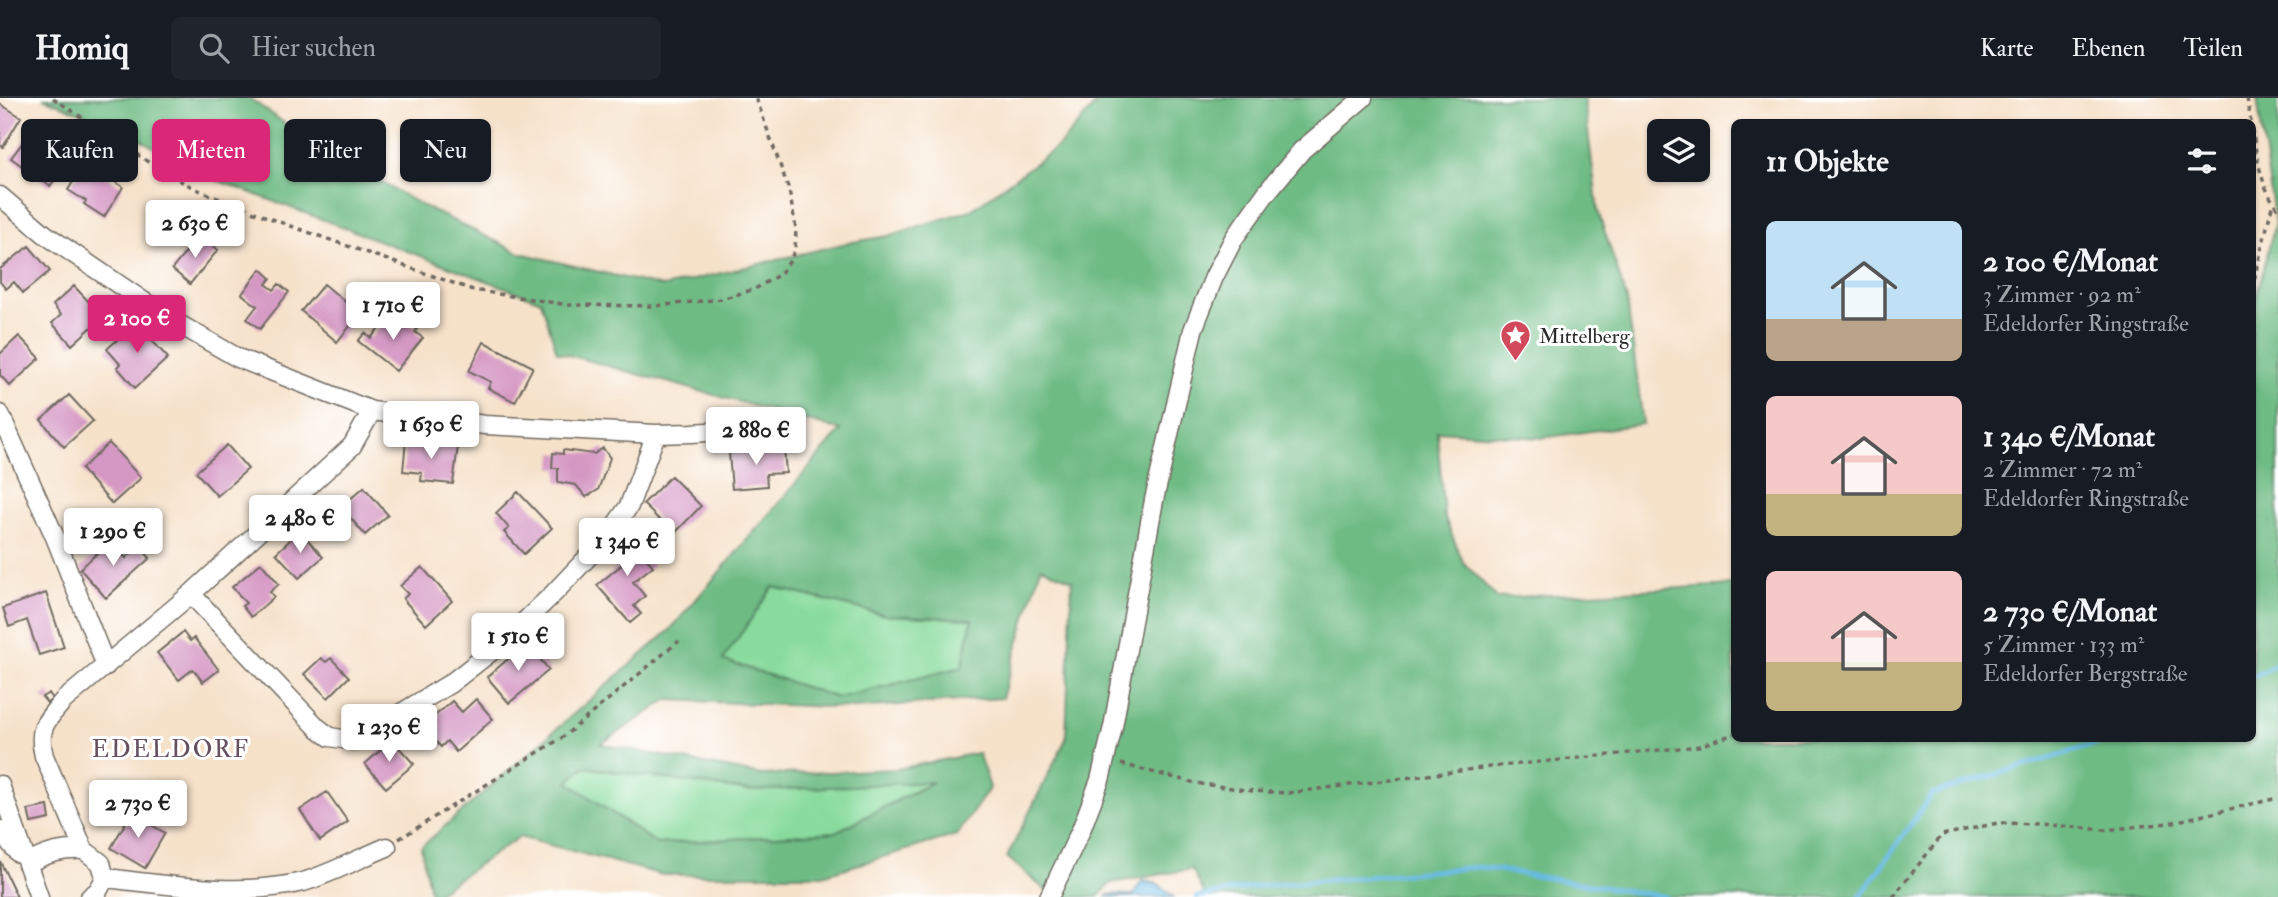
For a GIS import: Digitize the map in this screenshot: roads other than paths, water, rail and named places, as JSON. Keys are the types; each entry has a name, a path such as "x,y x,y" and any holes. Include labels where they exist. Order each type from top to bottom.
{"street":[{"path":"1049,897 1081,831 1105,760 1132,631 1154,500 1193,330 1214,277 1234,238 1267,192 1303,150 1363,98"},
{"path":"0,197 46,235 165,316 239,358 372,411 485,425 656,434 783,426"},
{"path":"90,897 98,891 105,878 101,863 84,849 44,756 40,741 42,727 63,701 191,594 352,446 372,411"},
{"path":"0,414 55,537 106,666"},
{"path":"191,594 317,728 330,737 355,741 452,684 501,644 554,594 607,537 629,506 656,434"},
{"path":"0,785 39,897"},
{"path":"0,830 27,864"},
{"path":"105,878 218,890 259,889 304,882 387,847"},
{"path":"27,864 47,853 84,849"},
{"path":"218,890 238,897"}],"water":[{"path":"1142,881 1158,884 1174,897 1106,897 1109,894 1133,895"}],"waterway":[{"path":"2256,675 2278,664"},
{"path":"1860,897 1932,794 2103,742"},
{"path":"1197,897 1260,886 1479,867 1666,897"}],"place":[{"name":"Mittelberg","path":"1516,363"}],"district":[{"name":"EDELDORF","path":"171,749"}]}
